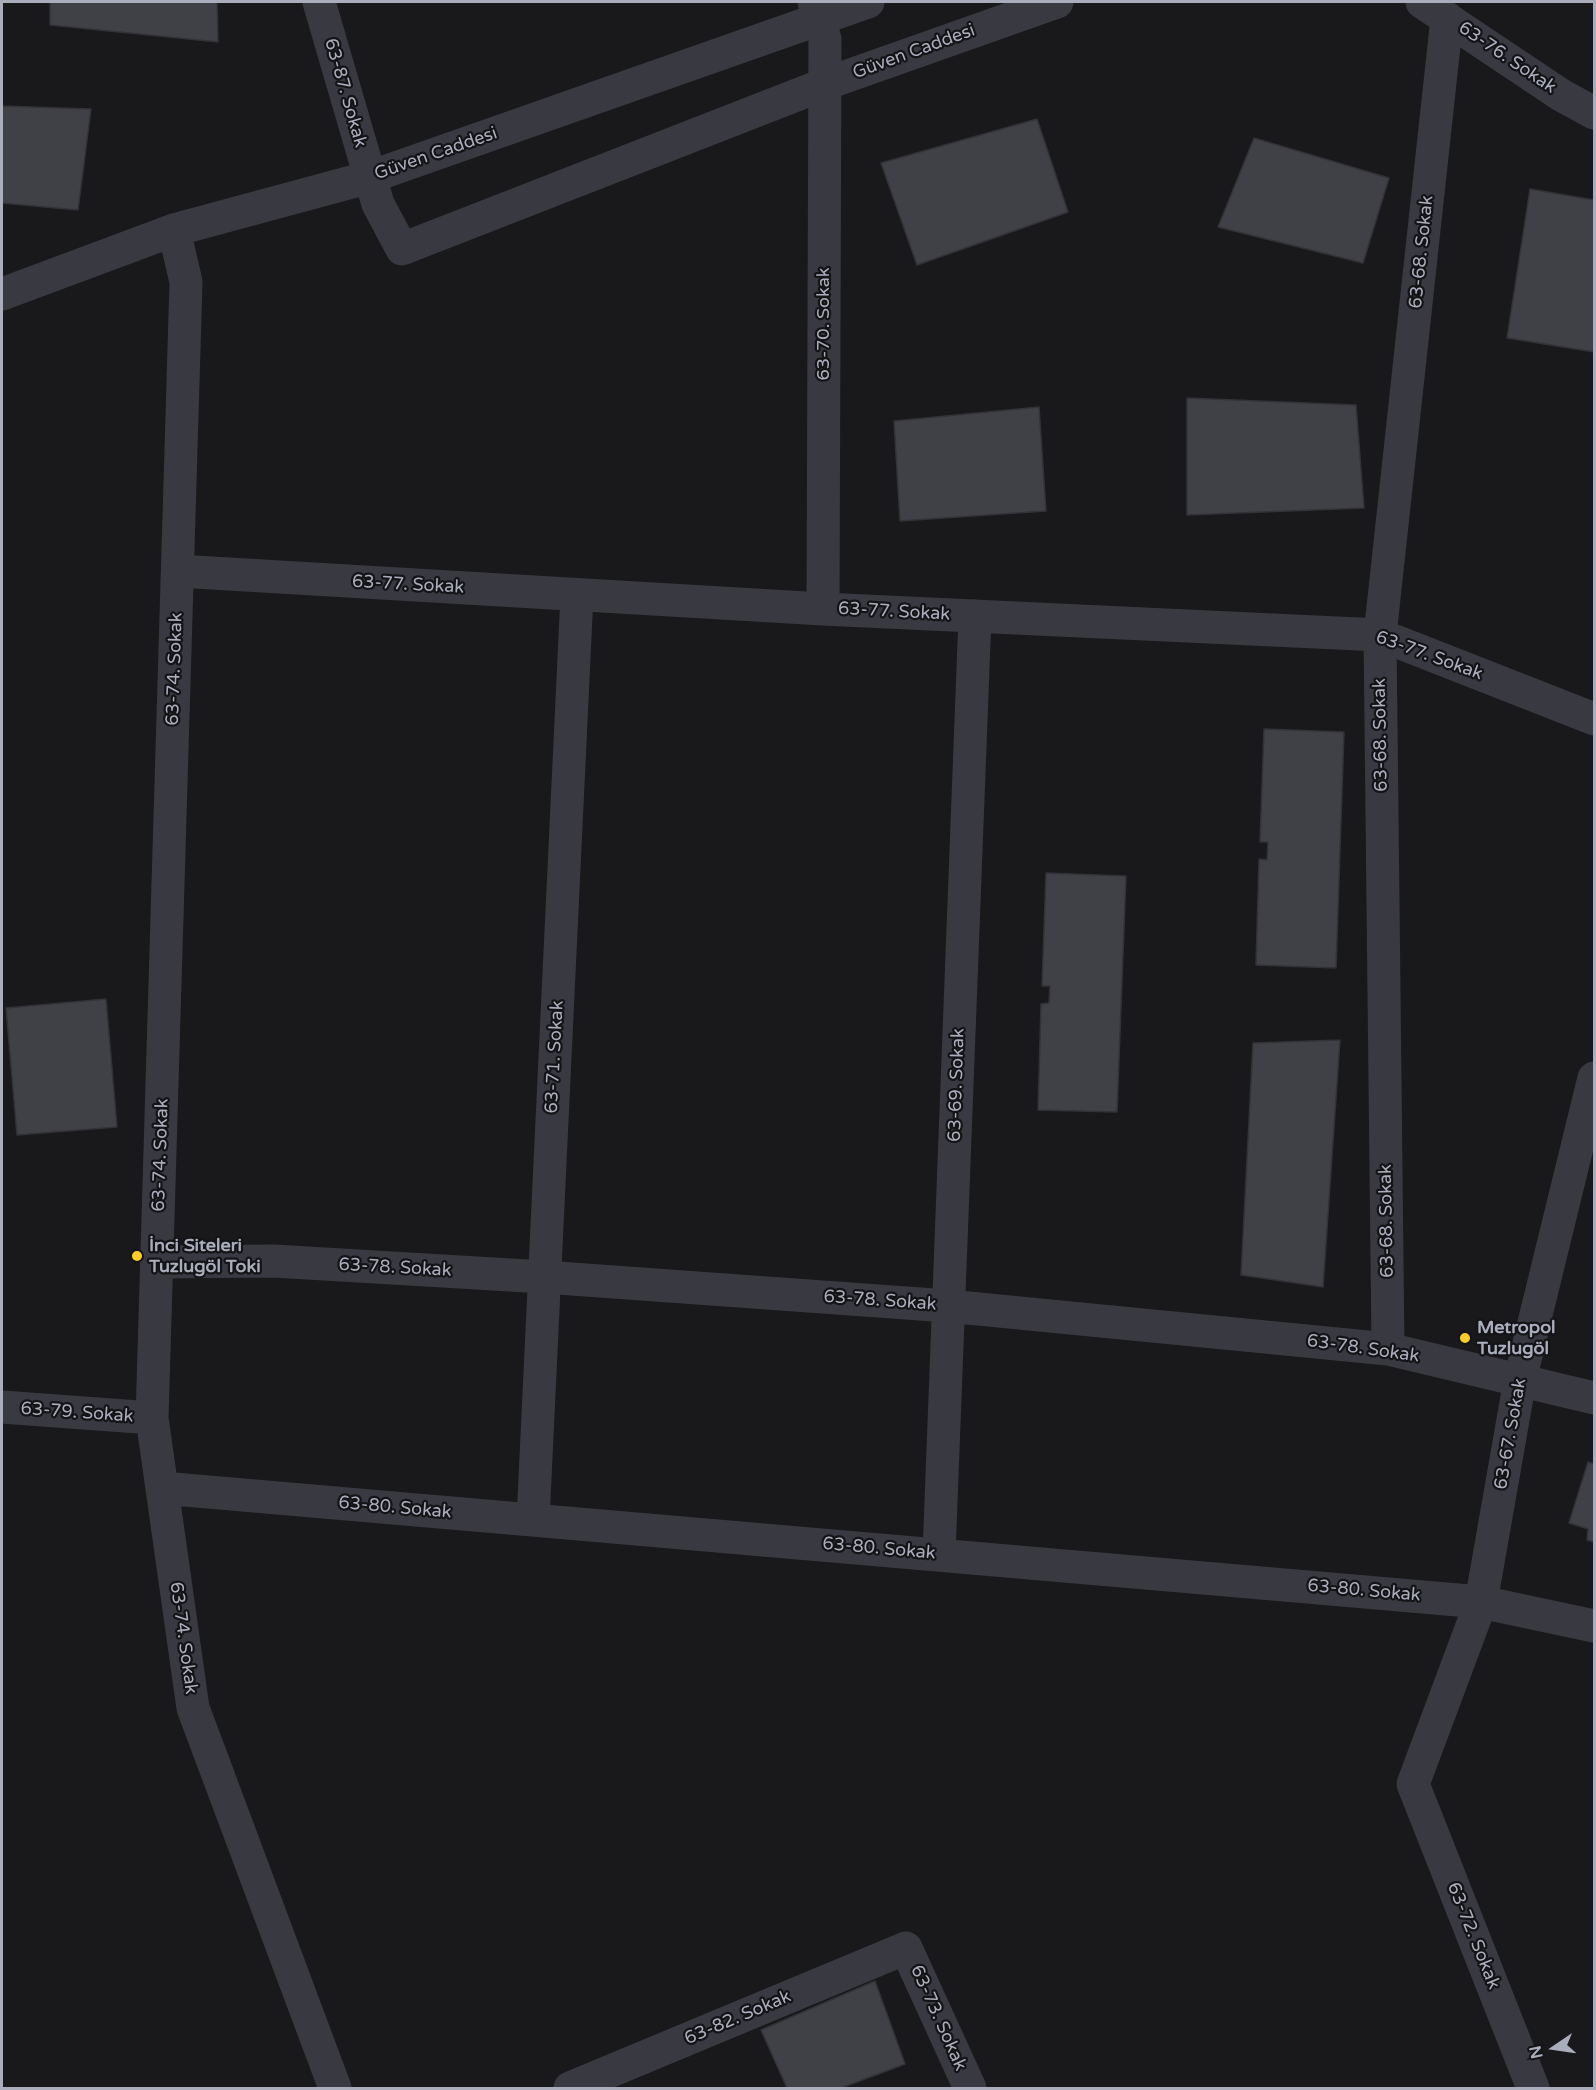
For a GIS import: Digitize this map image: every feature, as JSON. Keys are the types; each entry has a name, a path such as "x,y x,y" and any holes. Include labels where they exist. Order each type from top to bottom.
{"street":[{"name":"63-87. Sokak","path":"319,2 378,204 402,249"},
{"name":"Güven Caddesi","path":"2,294 174,230 370,177 867,2"},
{"name":"Güven Caddesi","path":"402,249 825,84 1057,2"},
{"name":"63-76. Sokak","path":"1435,10 1561,95 1594,113"},
{"name":"63-68. Sokak","path":"1388,1349 1380,635 1435,10"},
{"name":"63-70. Sokak","path":"819,20 825,84 823,609"},
{"name":"63-74. Sokak","path":"174,230 186,282 152,1418 193,1708 335,2088"},
{"name":"63-77. Sokak","path":"178,571 823,609 1380,635 1594,718"},
{"name":"63-71. Sokak","path":"533,1520 577,595"},
{"name":"63-69. Sokak","path":"939,1554 975,616"},
{"name":"63-67. Sokak","path":"1413,1784 1481,1602 1520,1380 1594,1078"},
{"name":"63-78. Sokak","path":"158,1262 274,1261 544,1277 948,1306 1388,1349 1594,1398"},
{"name":"63-79. Sokak","path":"2,1407 152,1418"},
{"name":"63-80. Sokak","path":"162,1488 1481,1602 1594,1626"},
{"name":"63-72. Sokak","path":"1413,1784 1533,2088"},
{"name":"63-82. Sokak","path":"570,2088 906,1948"},
{"name":"63-73. Sokak","path":"906,1948 970,2088"}],"building":[{"path":"50,2 217,2 218,42 50,25"},
{"path":"2,106 91,109 78,210 2,203"},
{"path":"1037,119 1068,212 917,265 881,163"},
{"path":"1254,138 1389,178 1363,263 1218,227"},
{"path":"1530,189 1594,200 1594,352 1507,338"},
{"path":"1187,398 1356,405 1364,508 1187,515"},
{"path":"1039,407 1046,511 900,521 894,421"},
{"path":"1264,729 1344,732 1336,968 1256,965 1259,859 1267,860 1268,842 1260,842"},
{"path":"1046,873 1126,876 1117,1112 1038,1110 1041,1004 1049,1003 1050,986 1042,986"},
{"path":"106,999 117,1127 17,1135 6,1008"},
{"path":"1340,1040 1323,1287 1241,1275 1253,1043"},
{"path":"1588,1462 1594,1464 1594,1542 1587,1540 1588,1529 1569,1523"},
{"path":"875,1981 905,2064 841,2088 787,2088 761,2030"}],"place":[{"name":"İnci Siteleri Tuzlugöl Toki","path":"137,1256"},
{"name":"Metropol Tuzlugöl","path":"1465,1338"}]}
